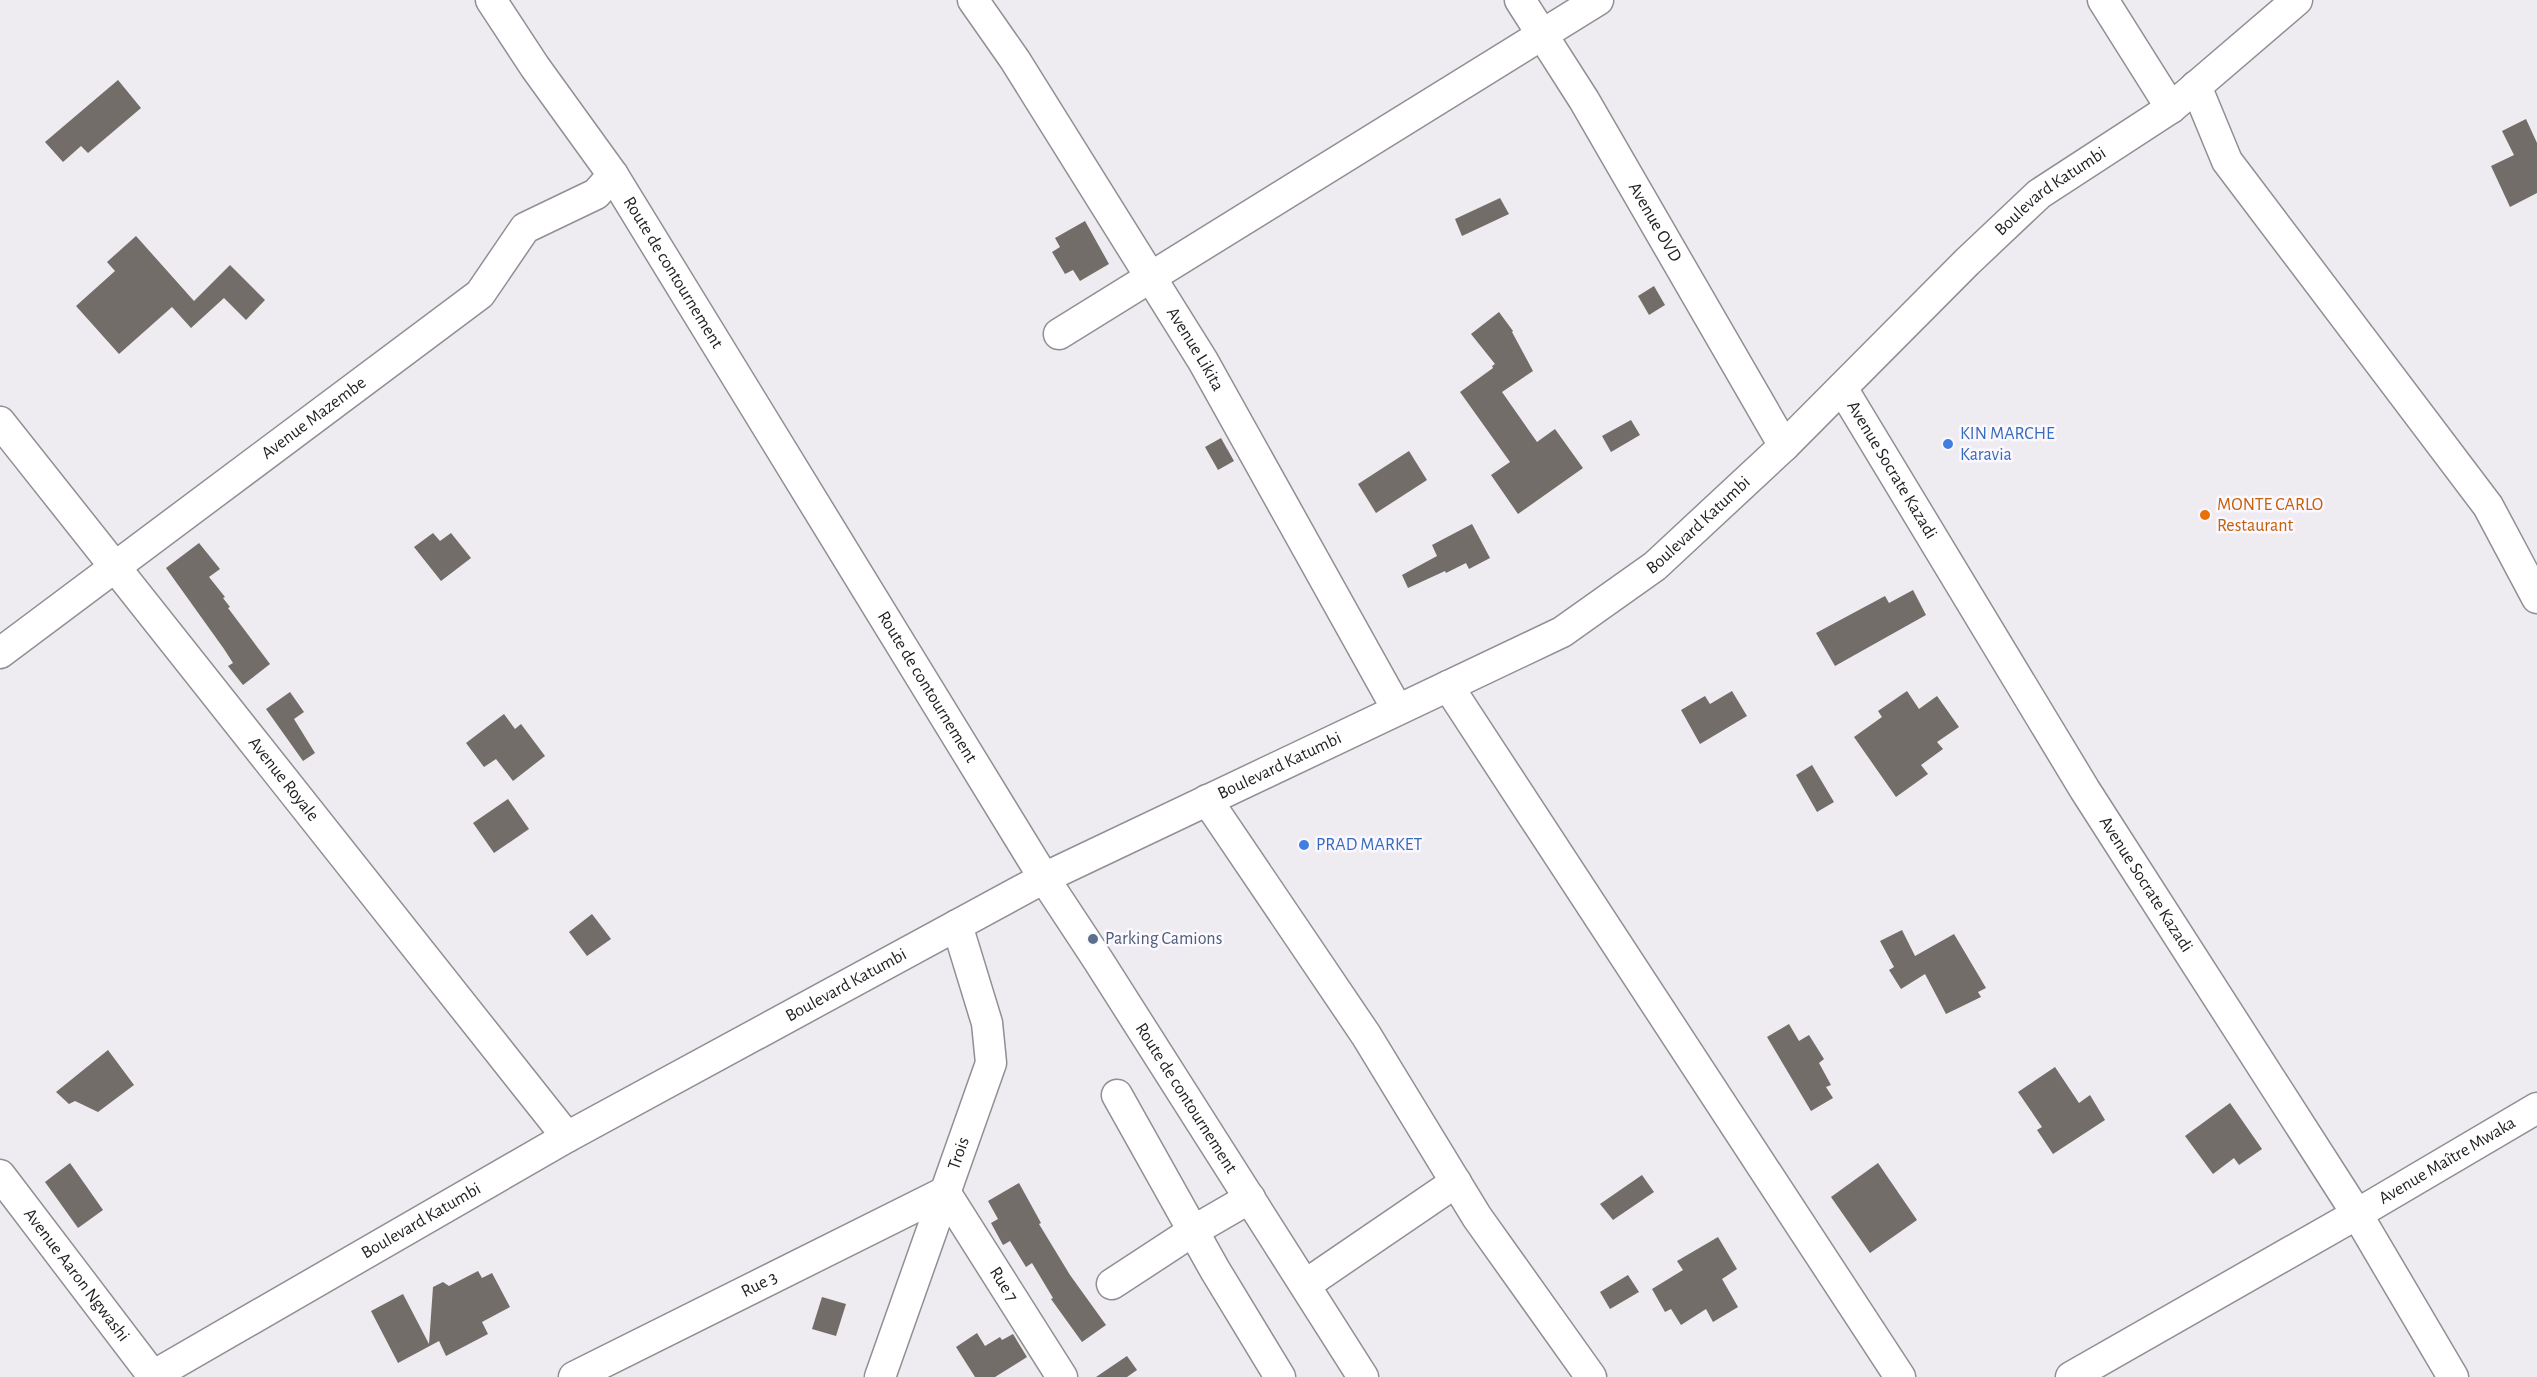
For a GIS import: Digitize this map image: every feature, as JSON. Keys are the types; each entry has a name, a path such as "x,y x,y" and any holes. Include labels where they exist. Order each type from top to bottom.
{"street":[{"name":"Route de contournement","path":"491,0 535,67 613,174 1044,878 1105,969 1363,1377"},
{"name":"Avenue Likita","path":"973,0 1015,60 1203,361 1397,710"},
{"name":"Avenue OVD","path":"1520,0 1584,100 1784,446"},
{"path":"1059,334 1598,0"},
{"path":"2103,0 2171,108"},
{"name":"Boulevard Katumbi","path":"152,1376 567,1137 1044,878 1562,632 1655,566 1784,446 1967,262 2039,194 2171,108 2297,0"},
{"path":"2196,86 2227,161 2488,506 2537,598"},
{"name":"Avenue Mazembe","path":"0,653 480,294 525,228 596,194 613,174"},
{"name":"Avenue Socrate Kazadi","path":"1842,388 2085,790 2357,1214 2453,1377"},
{"name":"Avenue Royale","path":"0,422 567,1137"},
{"path":"1448,686 1900,1377"},
{"path":"1207,800 1366,1035 1477,1217 1591,1377"},
{"name":"Trois","path":"880,1377 991,1063 987,1023 957,926"},
{"path":"1117,1095 1193,1231 1280,1377"},
{"name":"Avenue Maître Mwaka","path":"2071,1377 2357,1214 2537,1108"},
{"name":"Avenue Aaron Ngwashi","path":"0,1175 152,1376"},
{"path":"1305,1285 1456,1182"},
{"name":"Rue 3","path":"574,1377 945,1192"},
{"name":"Rue 7","path":"945,1192 1062,1377"},
{"path":"1112,1284 1193,1231 1250,1198"}],"building":[{"path":"118,80 141,108 88,153 81,146 63,162 45,142"},
{"path":"2526,119 2537,143 2537,193 2510,207 2491,166 2514,155 2502,131"},
{"path":"1500,198 1509,214 1462,236 1455,219"},
{"path":"1085,221 1109,264 1080,281 1073,270 1065,274 1052,252 1060,247 1055,238"},
{"path":"136,236 194,301 230,265 265,300 246,320 224,298 191,328 172,307 119,354 76,306 115,271 107,262"},
{"path":"1654,286 1665,305 1649,315 1638,296"},
{"path":"1499,312 1513,331 1533,371 1502,392 1537,442 1555,429 1583,468 1518,514 1491,475 1510,462 1460,392 1493,368 1495,364 1471,334"},
{"path":"1631,420 1640,435 1611,452 1602,436"},
{"path":"1221,438 1234,461 1218,470 1205,447"},
{"path":"1409,451 1427,480 1376,513 1358,484"},
{"path":"1472,524 1490,558 1469,569 1466,563 1408,588 1402,575 1437,556 1432,545"},
{"path":"433,533 440,541 451,533 471,558 441,581 414,547"},
{"path":"199,543 220,569 209,577 225,597 223,598 230,607 228,608 270,664 243,685 228,666 233,663 224,649 166,568"},
{"path":"1913,590 1926,615 1835,666 1816,633 1885,596 1889,603"},
{"path":"1732,691 1747,716 1700,744 1681,710 1705,696 1710,704"},
{"path":"1907,691 1919,709 1937,696 1959,727 1937,742 1943,749 1921,765 1928,774 1896,797 1854,737 1882,717 1878,711"},
{"path":"290,692 304,712 294,719 315,753 303,761 266,709"},
{"path":"504,714 515,729 521,724 545,756 513,781 496,759 484,767 466,743"},
{"path":"1812,765 1834,802 1817,812 1796,775"},
{"path":"508,799 529,829 494,853 473,823"},
{"path":"592,914 611,939 587,956 569,932"},
{"path":"1902,930 1915,956 1954,934 1986,988 1978,992 1981,997 1946,1014 1925,974 1901,989 1889,970 1894,967 1880,941"},
{"path":"1789,1024 1799,1041 1809,1035 1824,1059 1819,1063 1831,1085 1826,1087 1833,1098 1811,1111 1767,1037"},
{"path":"108,1050 134,1085 98,1112 75,1101 69,1104 56,1092"},
{"path":"2055,1067 2079,1103 2090,1095 2105,1120 2053,1154 2037,1130 2042,1127 2018,1092"},
{"path":"2230,1103 2262,1149 2239,1165 2234,1158 2213,1174 2185,1136"},
{"path":"70,1163 103,1210 78,1228 45,1182"},
{"path":"1878,1163 1917,1220 1870,1253 1831,1197"},
{"path":"1642,1175 1654,1192 1613,1220 1600,1204"},
{"path":"1019,1183 1041,1223 1039,1224 1070,1275 1106,1325 1082,1342 1051,1299 1053,1298 1032,1263 1026,1267 1010,1241 1003,1245 991,1223 998,1219 988,1201"},
{"path":"1718,1237 1737,1269 1722,1279 1738,1307 1713,1322 1706,1309 1681,1325 1671,1309 1665,1312 1652,1289 1683,1270 1677,1261"},
{"path":"478,1271 482,1278 492,1273 510,1307 482,1322 488,1334 446,1356 439,1341 398,1363 371,1311 403,1294 429,1344 433,1287 443,1282 449,1286"},
{"path":"1628,1275 1639,1292 1610,1309 1600,1292"},
{"path":"822,1297 846,1304 836,1336 812,1329"},
{"path":"977,1333 985,1346 1000,1337 1002,1340 1013,1334 1027,1357 995,1377 975,1377 956,1347"},
{"path":"1127,1356 1137,1370 1127,1377 1096,1377"}],"place":[{"name":"KIN MARCHE Karavia","path":"1948,444"},
{"name":"MONTE CARLO Restaurant","path":"2205,515"},
{"name":"PRAD MARKET","path":"1304,845"},
{"name":"Parking Camions","path":"1093,939"}]}
